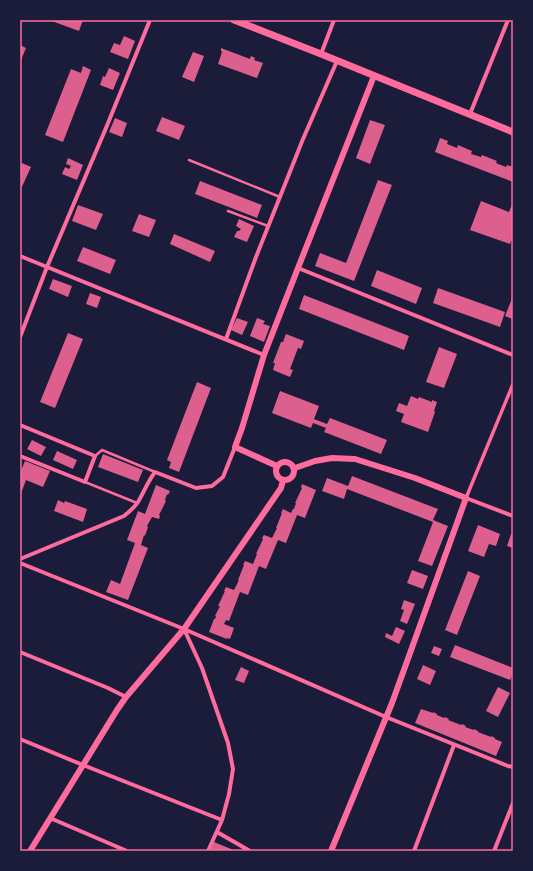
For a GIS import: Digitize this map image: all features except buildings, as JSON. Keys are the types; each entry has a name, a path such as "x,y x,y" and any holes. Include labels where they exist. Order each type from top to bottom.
{"main road":[{"path":"234,20 513,132"}],"street":[{"path":"20,337 47,267 150,20"},
{"path":"320,54 334,20"},
{"path":"470,114 508,20"},
{"path":"226,339 268,226 337,61"},
{"path":"20,560 124,516 138,503 150,478 155,472 196,488 212,486 223,477 242,428 264,355 374,76"},
{"path":"20,256 264,355"},
{"path":"298,268 513,355"},
{"path":"331,851 392,703 466,498 513,384"},
{"path":"20,425 95,456 85,482 20,456"},
{"path":"235,447 277,466"},
{"path":"295,468 332,458 355,459 415,478 513,516"},
{"path":"286,461 291,463 295,468 295,472 292,477 283,480 276,473 276,470 280,463 286,461"},
{"path":"30,851 126,697 184,629 281,488 283,480"},
{"path":"20,563 184,629 386,717 513,767"},
{"path":"184,629 202,668 228,743 233,769 229,794 222,820 208,851"},
{"path":"20,652 108,688 126,697"},
{"path":"20,739 222,820"},
{"path":"414,851 454,745"},
{"path":"494,851 513,803"},
{"path":"50,818 127,851"},
{"path":"217,832 250,851"}],"lane":[{"path":"189,160 280,197"},
{"path":"228,211 268,226"},
{"path":"95,456 102,450 155,472"},
{"path":"85,482 138,503"}]}
